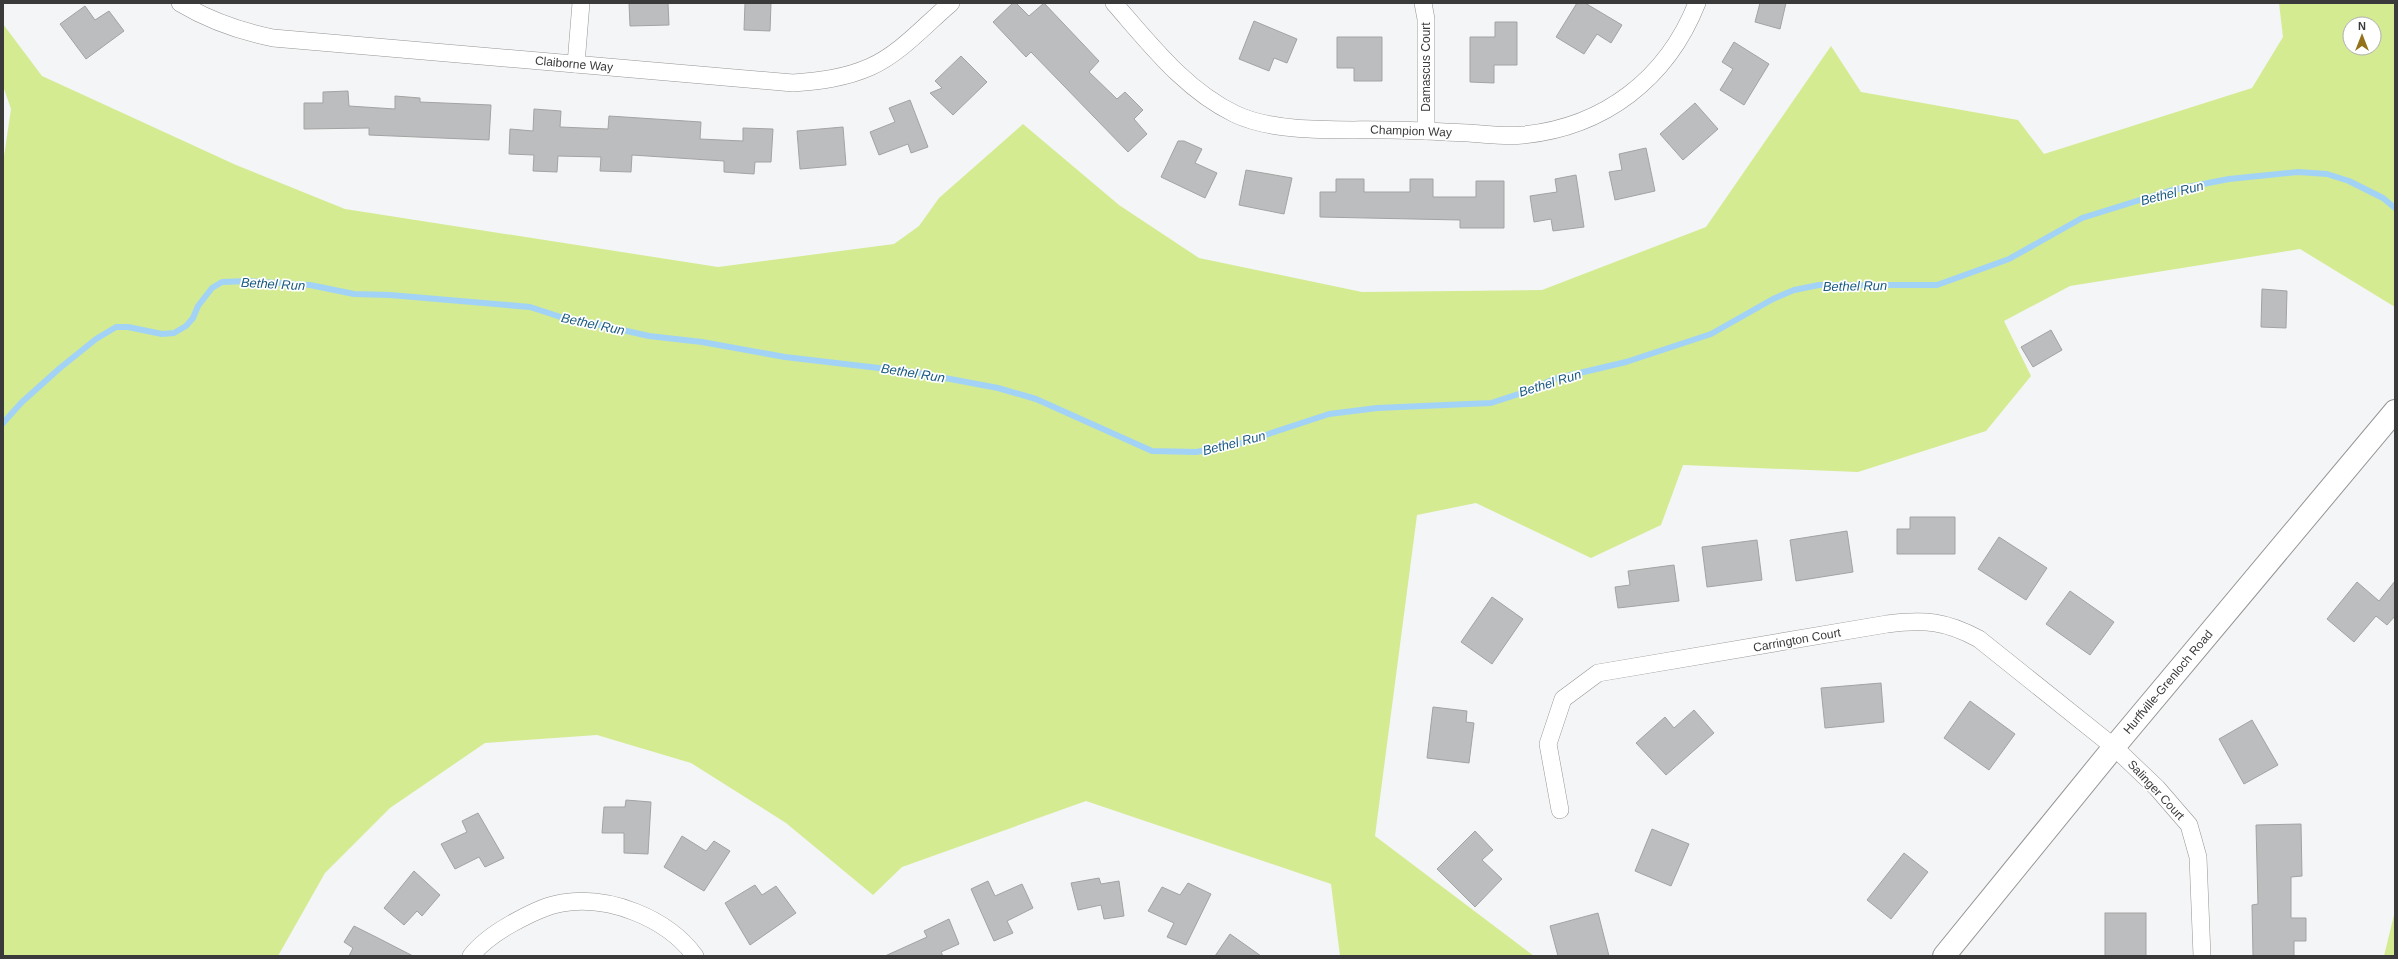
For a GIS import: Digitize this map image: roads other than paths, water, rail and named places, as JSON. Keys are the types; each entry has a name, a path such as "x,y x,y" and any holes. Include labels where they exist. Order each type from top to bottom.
{"main road":[{"name":"Hurffville-Grenloch Road","path":"1944,956 2114,747 2395,411"}],"street":[{"name":"Claiborne Way","path":"180,3 216,22 244,32 273,38 576,64 763,82 793,83 822,81 847,76 881,61 951,3"},
{"path":"576,64 581,3"},
{"name":"Champion Way","path":"1114,3 1187,82 1219,105 1254,120 1301,128 1522,135 1576,123 1604,111 1626,98 1647,81 1664,62 1678,42 1697,3"},
{"name":"Damascus Court","path":"1423,3 1426,19 1426,131"},
{"name":"Carrington Court","path":"1560,810 1548,744 1563,699 1598,673 1913,621 1938,622 1960,628 1979,639 2114,747"},
{"name":"Salinger Court","path":"2114,747 2157,788 2189,825 2198,857 2202,956"},
{"path":"470,956 502,929 535,911 562,903 593,903 627,908 660,923 685,942 695,956"}],"waterway":[{"name":"Bethel Run","path":"3,423 22,402 60,368 96,339 116,327 128,327 162,334 174,333 186,326 193,318 198,306 212,288 222,282 248,281 310,285 354,294 390,295 530,307 573,321 591,323 649,336 702,342 785,357 913,372 998,388 1036,399 1152,451 1196,452 1235,445 1329,414 1377,408 1491,403 1528,391 1554,379 1626,362 1711,334 1773,299 1794,290 1819,285 1937,285 2009,259 2082,218 2172,190 2229,179 2298,172 2327,174 2349,181 2383,198 2395,208"}]}
